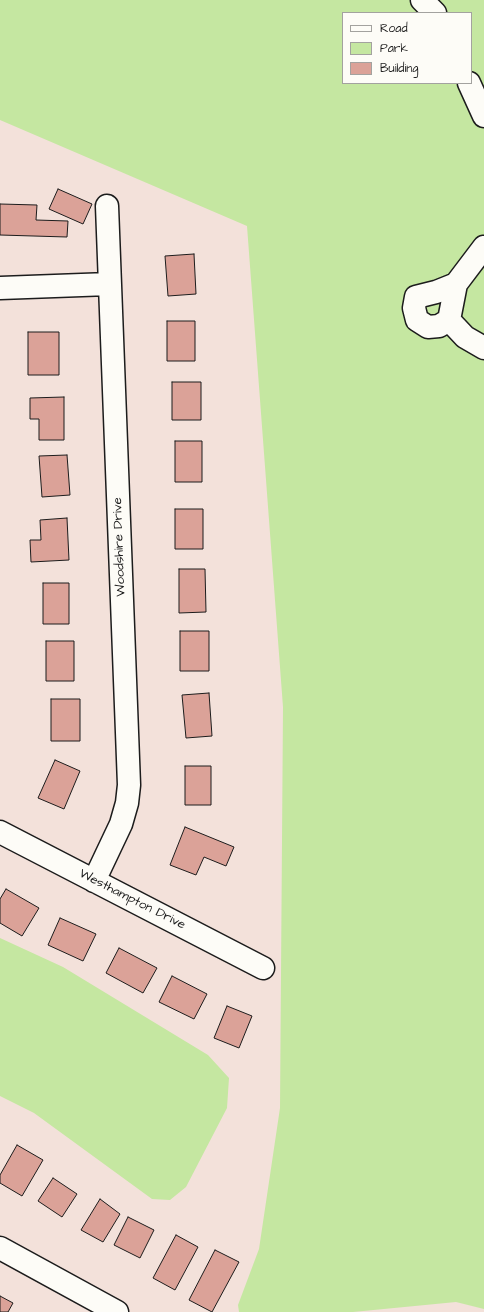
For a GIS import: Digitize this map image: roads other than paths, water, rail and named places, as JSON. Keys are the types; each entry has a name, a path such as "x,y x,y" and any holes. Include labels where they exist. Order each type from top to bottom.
{"street":[{"path":"422,0 434,12"},
{"path":"469,84 484,116"},
{"name":"Woodshire Drive","path":"94,881 121,824 127,803 129,785 107,206"},
{"path":"456,284 436,292 416,297 414,308 417,320 428,327 440,326 449,320 456,284 484,247"},
{"path":"0,288 109,284"},
{"path":"449,320 465,337 484,348"},
{"name":"Westhampton Drive","path":"0,832 263,968"},
{"path":"0,1248 117,1312"}]}
